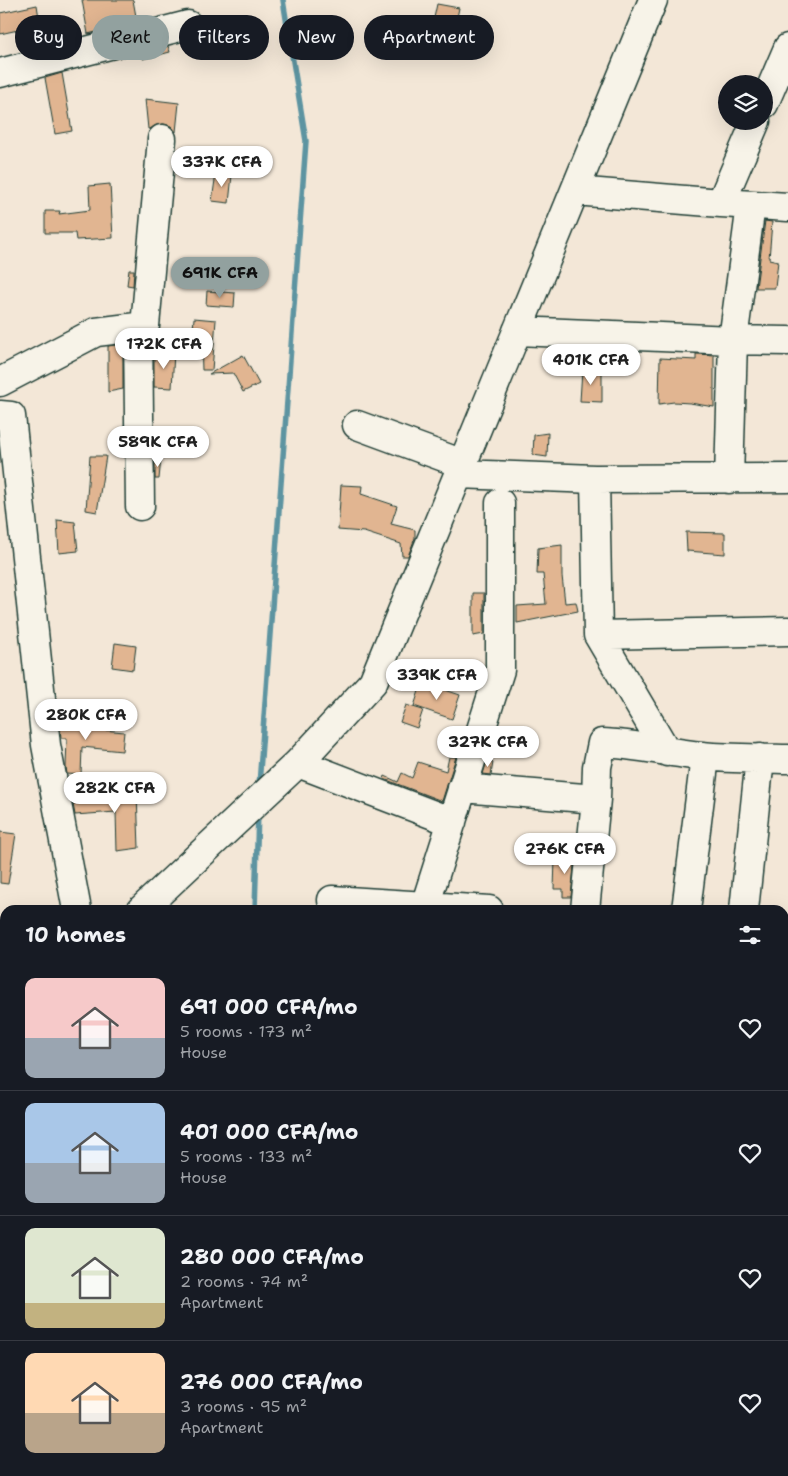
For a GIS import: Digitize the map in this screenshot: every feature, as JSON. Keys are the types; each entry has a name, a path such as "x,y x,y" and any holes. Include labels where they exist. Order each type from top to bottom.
{"street":[{"path":"146,905 298,763 373,682 653,0"},
{"path":"0,73 179,27"},
{"path":"773,83 788,48"},
{"path":"721,203 752,130"},
{"path":"0,382 96,332 145,326 162,139"},
{"path":"575,191 788,207"},
{"path":"728,479 733,340 751,205"},
{"path":"138,326 140,506"},
{"path":"517,330 788,341"},
{"path":"0,415 11,416 46,745 76,905"},
{"path":"356,426 460,469 595,479 788,478"},
{"path":"595,479 598,635 667,752"},
{"path":"425,905 500,670 500,502"},
{"path":"598,635 788,631"},
{"path":"585,905 596,799 597,767 602,743 623,744 705,757 788,759"},
{"path":"687,905 705,757"},
{"path":"745,905 760,758"},
{"path":"298,763 452,822"},
{"path":"462,788 596,799"},
{"path":"332,900 410,905"}],"building":[{"path":"82,0 133,0 136,15 92,15 92,33 88,34"},
{"path":"437,4 459,8 457,15 435,15"},
{"path":"37,5 39,15 15,15 15,31 0,34 0,13"},
{"path":"62,73 72,131 55,134 45,78"},
{"path":"145,99 179,103 176,132 171,126 164,124 148,129"},
{"path":"216,173 232,175 229,203 212,201"},
{"path":"110,184 113,238 76,240 75,233 45,233 45,211 60,211 59,214 90,210 89,186"},
{"path":"765,221 772,222 769,259 778,261 775,288 756,288"},
{"path":"129,270 134,270 133,286 127,285"},
{"path":"207,291 235,293 234,307 206,305"},
{"path":"194,318 216,320 212,370 202,370 201,341 192,340"},
{"path":"123,344 123,389 108,392 108,346"},
{"path":"174,352 172,388 154,387 154,353"},
{"path":"696,354 714,355 714,407 674,402 659,404 660,358 696,360"},
{"path":"243,355 259,384 243,392 233,373 209,374"},
{"path":"582,370 602,372 602,402 580,401"},
{"path":"548,433 547,457 533,455 534,435"},
{"path":"90,456 106,456 97,512 86,510"},
{"path":"155,458 161,458 159,479 155,479"},
{"path":"341,485 362,486 361,494 397,506 391,524 415,530 415,538 408,556 402,556 401,544 364,532 338,530"},
{"path":"57,520 75,522 78,551 59,553"},
{"path":"686,532 725,533 725,554 687,551"},
{"path":"562,545 562,576 565,603 576,602 578,611 517,623 517,606 546,604 543,574 537,574 538,548"},
{"path":"473,593 484,593 484,634 473,636"},
{"path":"115,643 136,646 133,670 112,667"},
{"path":"422,682 460,695 452,719 414,706"},
{"path":"406,705 423,710 417,728 400,722"},
{"path":"59,716 85,718 84,728 124,732 122,751 82,747 81,775 67,774 67,738 61,738"},
{"path":"449,757 456,757 442,801 384,779 385,776 398,782 402,773 412,778 418,762 446,771"},
{"path":"487,761 493,762 491,775 483,774"},
{"path":"126,789 126,794 137,793 139,848 117,851 116,812 75,815 73,804 86,800 86,792"},
{"path":"0,832 16,834 8,884 0,883"},
{"path":"565,855 575,856 571,897 563,897 563,889 554,889 555,859 565,859"}],"waterway":[{"path":"259,785 306,141 283,0"},
{"path":"255,905 258,812"}]}
